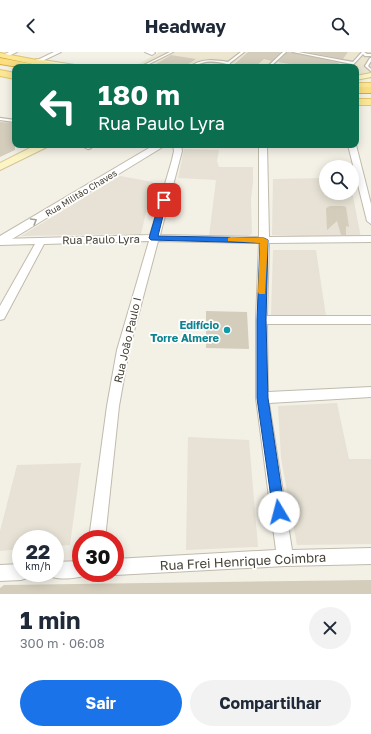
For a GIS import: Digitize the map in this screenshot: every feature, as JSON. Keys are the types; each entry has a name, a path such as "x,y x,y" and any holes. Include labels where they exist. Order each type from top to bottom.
{"highway":[{"path":"1,64 32,63"},
{"path":"1,64 12,70"},
{"path":"359,90 371,90"},
{"path":"359,97 371,97"}],"main road":[{"path":"32,63 43,64"},
{"path":"1,64 12,73"},
{"path":"359,77 371,75"},
{"path":"359,82 371,82"},
{"path":"359,86 371,86"},
{"path":"359,102 371,102"},
{"path":"0,167 38,148"}],"street":[{"path":"1,64 14,52"},
{"path":"44,52 56,53"},
{"path":"32,63 56,53"},
{"name":"Rua Militão Chaves","path":"0,242 156,148"},
{"name":"Rua João Paulo I","path":"98,530 114,399 124,350 153,238 177,155 177,148"},
{"path":"263,148 264,240 261,320 262,398 285,558"},
{"path":"353,148 371,221"},
{"name":"Rua Paulo Lyra","path":"0,242 153,238 264,240 371,239"},
{"path":"0,316 41,241"},
{"path":"261,320 371,320"},
{"path":"262,398 371,392"},
{"name":"Rua Frei Henrique Coimbra","path":"124,567 285,558 371,556"},
{"path":"0,573 12,572"}],"lane":[{"path":"147,64 172,52"},
{"path":"195,64 206,61 229,63 243,52"},
{"path":"271,64 285,52"},
{"path":"294,52 353,63 363,52 371,55"},
{"path":"371,59 366,66 371,70"},
{"path":"0,119 12,121"}],"shaded area":[{"path":"160,52 371,52 371,79 359,79 359,64 138,64"},
{"path":"184,149 219,150 217,161 219,167 253,167 251,199 252,234 248,236 209,236 216,180 178,178"},
{"path":"120,176 153,182 141,234 21,236"},
{"path":"319,178 319,200 354,200 361,238 272,235 273,179"},
{"path":"273,250 316,250 326,316 271,315"},
{"path":"337,403 349,459 371,459 371,544 297,545 281,458 278,406"},
{"path":"188,437 249,440 258,547 186,550"},
{"path":"81,463 70,545 64,545 64,530 12,530 12,550 0,551 0,531 17,465"}],"building":[{"path":"248,52 281,52 272,61 264,59 258,64 234,64"},
{"path":"287,52 292,52 339,63 290,64 278,62"},
{"path":"306,52 348,52 343,59"},
{"path":"171,55 196,59 188,64 156,64"},
{"path":"0,122 12,123 12,148 15,148 15,150 0,157"},
{"path":"330,206 346,207 349,227 346,226 346,235 341,235 337,221 327,230 326,208"},
{"name":"Edifício Torre Almere","path":"206,311 247,312 249,349 206,348"},
{"path":"371,580 371,594 0,594 0,588 4,585"}],"slow traffic":[{"path":"231,240 264,240 262,292"}],"place":[{"name":"Edifício Torre Almere","path":"227,330"}],"route":[{"path":"164,200 153,238 264,240 261,320 263,374 262,398 279,512"}]}
